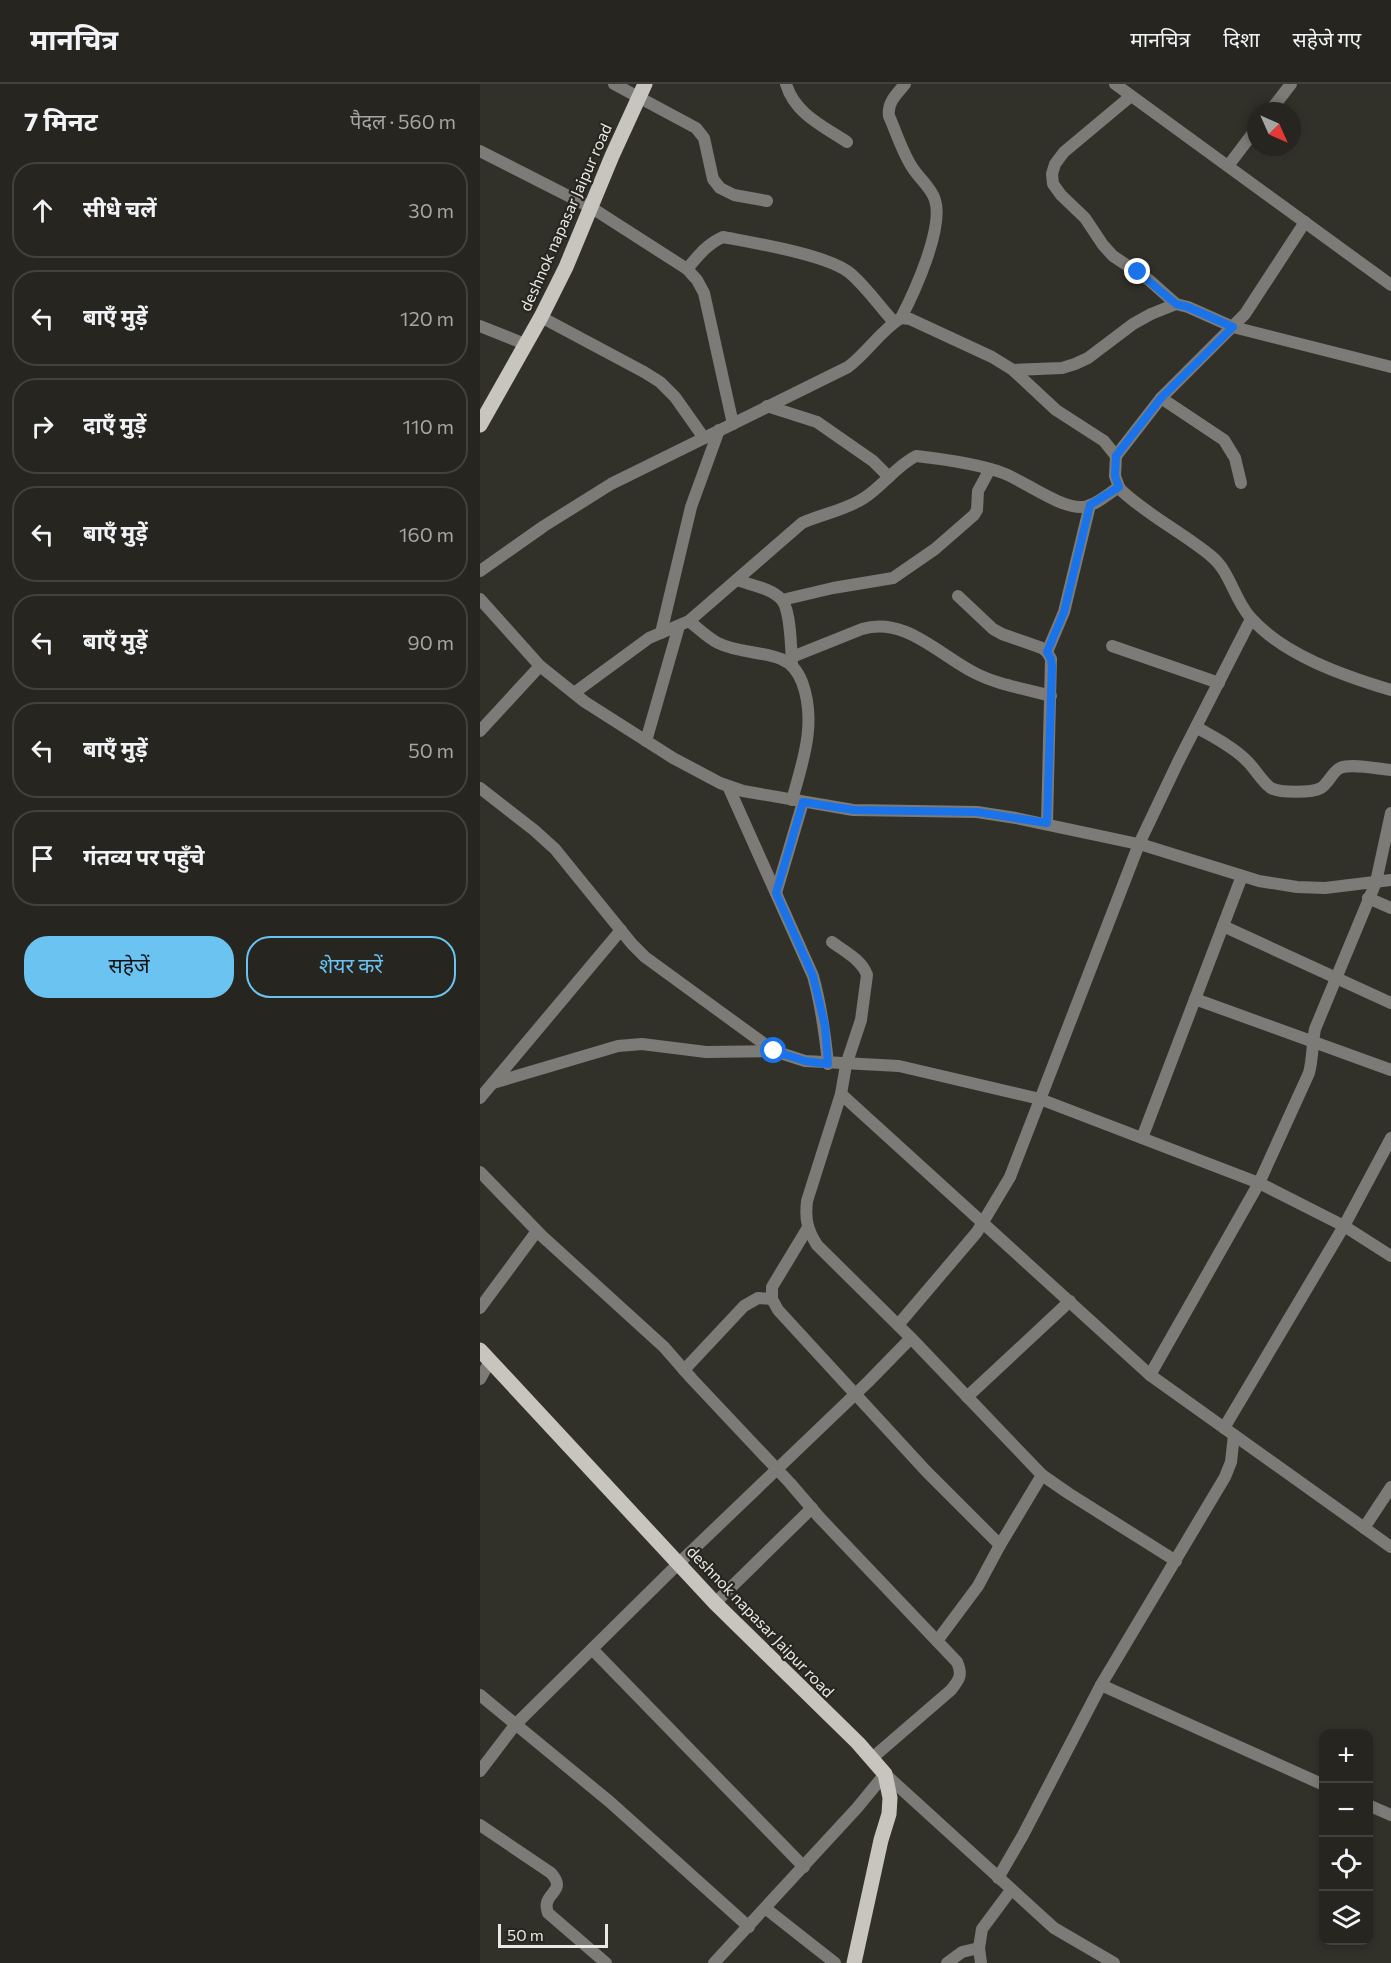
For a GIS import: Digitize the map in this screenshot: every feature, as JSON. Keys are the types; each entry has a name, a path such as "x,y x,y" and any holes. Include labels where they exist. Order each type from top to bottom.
{"main road":[{"name":"deshnok napasar Jaipur road","path":"480,425 541,317 566,267 645,84"},
{"name":"deshnok napasar Jaipur road","path":"485,1356 715,1603 885,1774"},
{"path":"854,1963 881,1840 889,1814 890,1798 885,1774"}],"street":[{"path":"614,84 696,128 704,138 713,179 720,188 734,195 767,201"},
{"path":"786,84 795,105 808,117 848,142"},
{"path":"480,570 611,484 848,367 859,358 883,330 897,320 918,284 936,219 937,207 935,198 913,169 889,116 888,109 891,101 905,84"},
{"path":"1115,84 1391,285"},
{"path":"1277,102 1291,84"},
{"path":"1131,96 1064,152 1055,164 1052,174 1053,184 1061,195 1085,218 1113,256 1149,280 1176,304 1233,327 1391,367"},
{"path":"1227,166 1247,140"},
{"path":"480,151 592,208 687,269 697,280 704,293 733,424"},
{"path":"1305,222 1245,314 1161,398 1116,456 1115,476 1119,487 1128,496 1213,557 1225,573 1242,607 1251,619 1273,637 1297,652 1348,677 1391,690"},
{"path":"687,269 704,249 723,237 836,264 850,273 897,320 910,319 992,357 1013,370 1056,410 1104,441 1116,456"},
{"path":"1013,370 1062,368 1076,364 1088,358 1133,324 1176,304"},
{"path":"541,317 660,382 675,397 704,438"},
{"path":"480,326 525,344"},
{"path":"1161,398 1224,440 1235,458 1241,483"},
{"path":"767,406 817,422 873,461 889,477"},
{"path":"661,633 691,507 719,430"},
{"path":"573,693 638,645 684,623 802,523 818,515 853,504 875,490 907,461 916,456 990,469 1011,476 1048,497 1083,507 1119,487"},
{"path":"782,600 833,588 883,580 901,573 935,549 974,515 977,510 978,491 990,469"},
{"path":"1047,652 1064,612 1090,505"},
{"path":"737,580 774,594 782,600 786,608 792,661 807,695 810,719 798,801 776,893"},
{"path":"958,596 993,629 1042,648 1051,659 1047,823"},
{"path":"480,599 540,666 573,693 673,758 728,786 743,791 854,810 977,812 1047,823 1139,844 1259,881 1297,887 1325,888 1391,880"},
{"path":"898,1325 967,1244 1010,1177 1139,844 1251,619"},
{"path":"684,623 720,644 734,649 792,661 862,629 874,625 884,626 921,639 975,674 1051,696"},
{"path":"646,741 684,623"},
{"path":"1112,646 1219,683"},
{"path":"480,731 540,666"},
{"path":"1196,727 1238,752 1265,783 1281,791 1320,789 1335,772 1349,766 1391,770"},
{"path":"728,786 813,976 825,1026 828,1064"},
{"path":"480,788 555,849 645,957 774,1051 805,1061 828,1064 899,1066 1040,1099 1259,1183 1344,1226 1391,1256"},
{"path":"1150,1375 1259,1183 1309,1073 1315,1029 1376,882 1391,813"},
{"path":"1142,1138 1242,876"},
{"path":"1368,898 1391,908"},
{"path":"1223,926 1391,1003"},
{"path":"480,1098 621,930"},
{"path":"832,942 860,963 867,975 861,1020 846,1065 841,1094 807,1201 805,1216 807,1229 817,1245 911,1338 1042,1475 1068,1494 1176,1561"},
{"path":"1195,999 1391,1070"},
{"path":"493,1083 618,1046 642,1044 706,1052 774,1051"},
{"path":"841,1094 1150,1375 1391,1547"},
{"path":"998,1878 1023,1835 1101,1685 1225,1477 1231,1462 1229,1431 1391,1138"},
{"path":"480,1172 537,1231 664,1347 957,1662 961,1671 959,1680 872,1759"},
{"path":"807,1229 772,1287 772,1299 778,1310 926,1471 1000,1545"},
{"path":"480,1308 537,1231"},
{"path":"684,1370 744,1306 758,1298 772,1299"},
{"path":"967,1397 1070,1301"},
{"path":"480,1771 515,1725 911,1338"},
{"path":"480,1379 485,1356"},
{"path":"938,1641 978,1586 1042,1475"},
{"path":"1364,1528 1391,1487"},
{"path":"715,1603 812,1508"},
{"path":"592,1649 804,1867"},
{"path":"1101,1685 1319,1783"},
{"path":"480,1695 610,1802 748,1927"},
{"path":"714,1963 804,1867 885,1774 1054,1928 1114,1963"},
{"path":"1373,1807 1391,1815"},
{"path":"480,1825 551,1873 557,1880 558,1886 547,1899 545,1906 548,1913 606,1963"},
{"path":"981,1963 979,1948 982,1929 1011,1890"},
{"path":"765,1908 835,1963"},
{"path":"946,1963 962,1952 979,1948"}],"route":[{"path":"774,1051 805,1061 828,1064 825,1026 813,976 776,893 803,802 854,810 977,812 1047,823 1052,667 1047,652 1064,612 1090,505 1119,487 1115,476 1116,456 1148,412 1233,327 1176,304 1138,272"}]}
